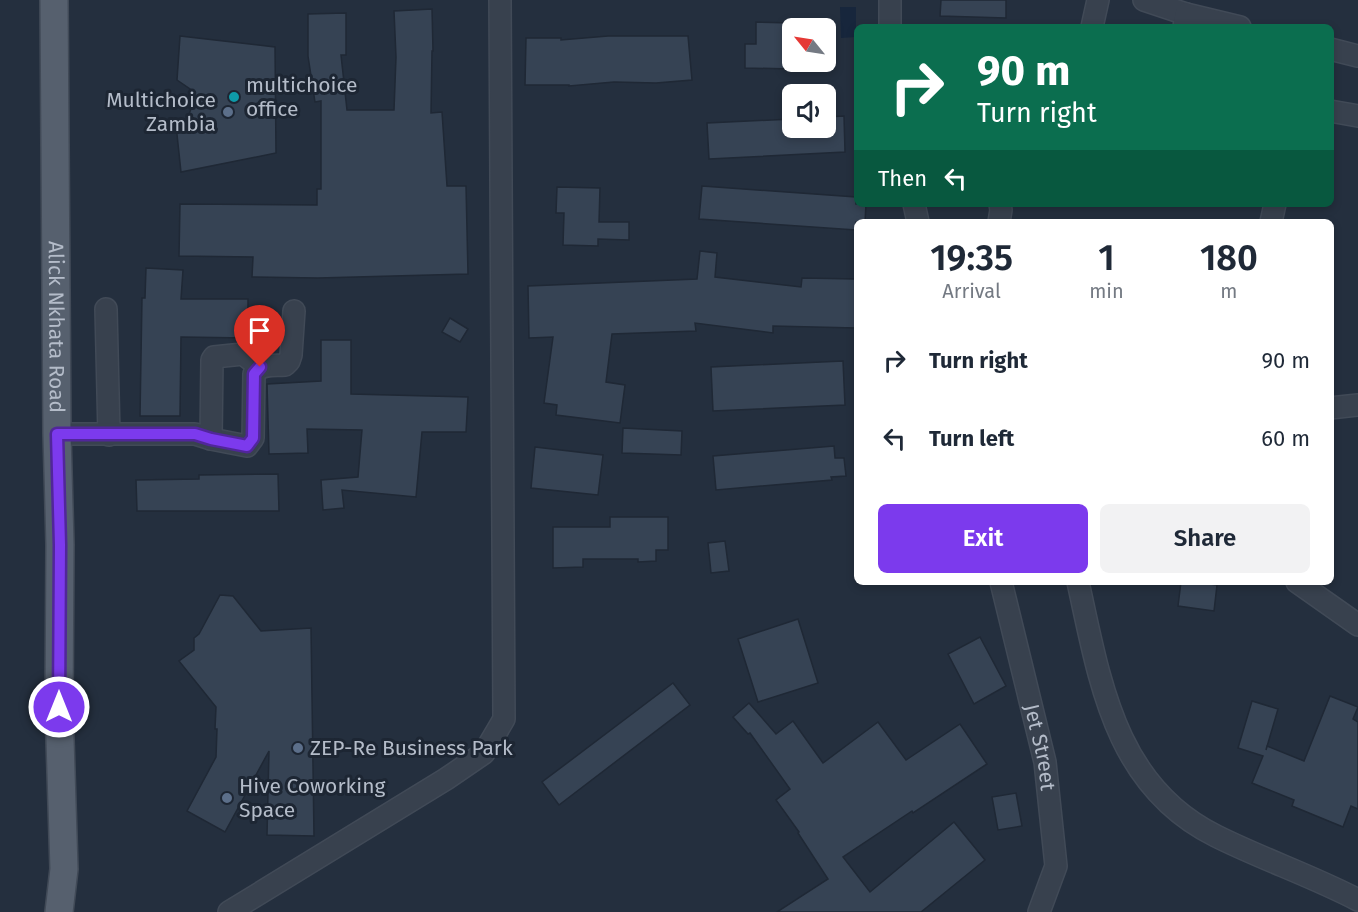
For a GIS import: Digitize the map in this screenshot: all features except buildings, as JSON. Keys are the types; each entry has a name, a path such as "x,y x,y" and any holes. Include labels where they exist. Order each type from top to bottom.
{"main road":[{"name":"Alick Nkhata Road","path":"54,0 60,545 59,707 64,868 59,912"},
{"name":"Alick Nkhata Road","path":"64,868 72,912"}],"street":[{"path":"229,912 446,779 484,753 504,719 500,0"},
{"path":"890,0 890,24"},
{"path":"1093,24 1098,0"},
{"path":"1144,0 1185,20 1216,24"},
{"path":"1334,51 1358,56"},
{"path":"1334,112 1358,116"},
{"path":"106,309 109,435"},
{"path":"211,439 212,360 219,356 243,354 260,367 285,365 291,355 294,311"},
{"path":"57,434 195,434 247,446 253,438 254,374 260,367"},
{"path":"1334,408 1358,405"},
{"name":"Jet Street","path":"1002,585 1045,762 1056,866 1039,912"},
{"path":"1079,585 1096,664 1111,714 1125,747 1161,797 1188,820 1216,836 1358,900"},
{"path":"1301,585 1358,625"}],"water":[{"path":"840,7 856,7 854,37 841,38"}],"place":[{"name":"multichoice office","path":"234,97"},
{"name":"Multichoice Zambia","path":"228,112"},
{"name":"ZEP-Re Business Park","path":"298,748"},
{"name":"Hive Coworking Space","path":"227,798"}],"route":[{"path":"59,707 60,545 57,434 195,434 247,446 253,438 254,374 260,367"}]}
